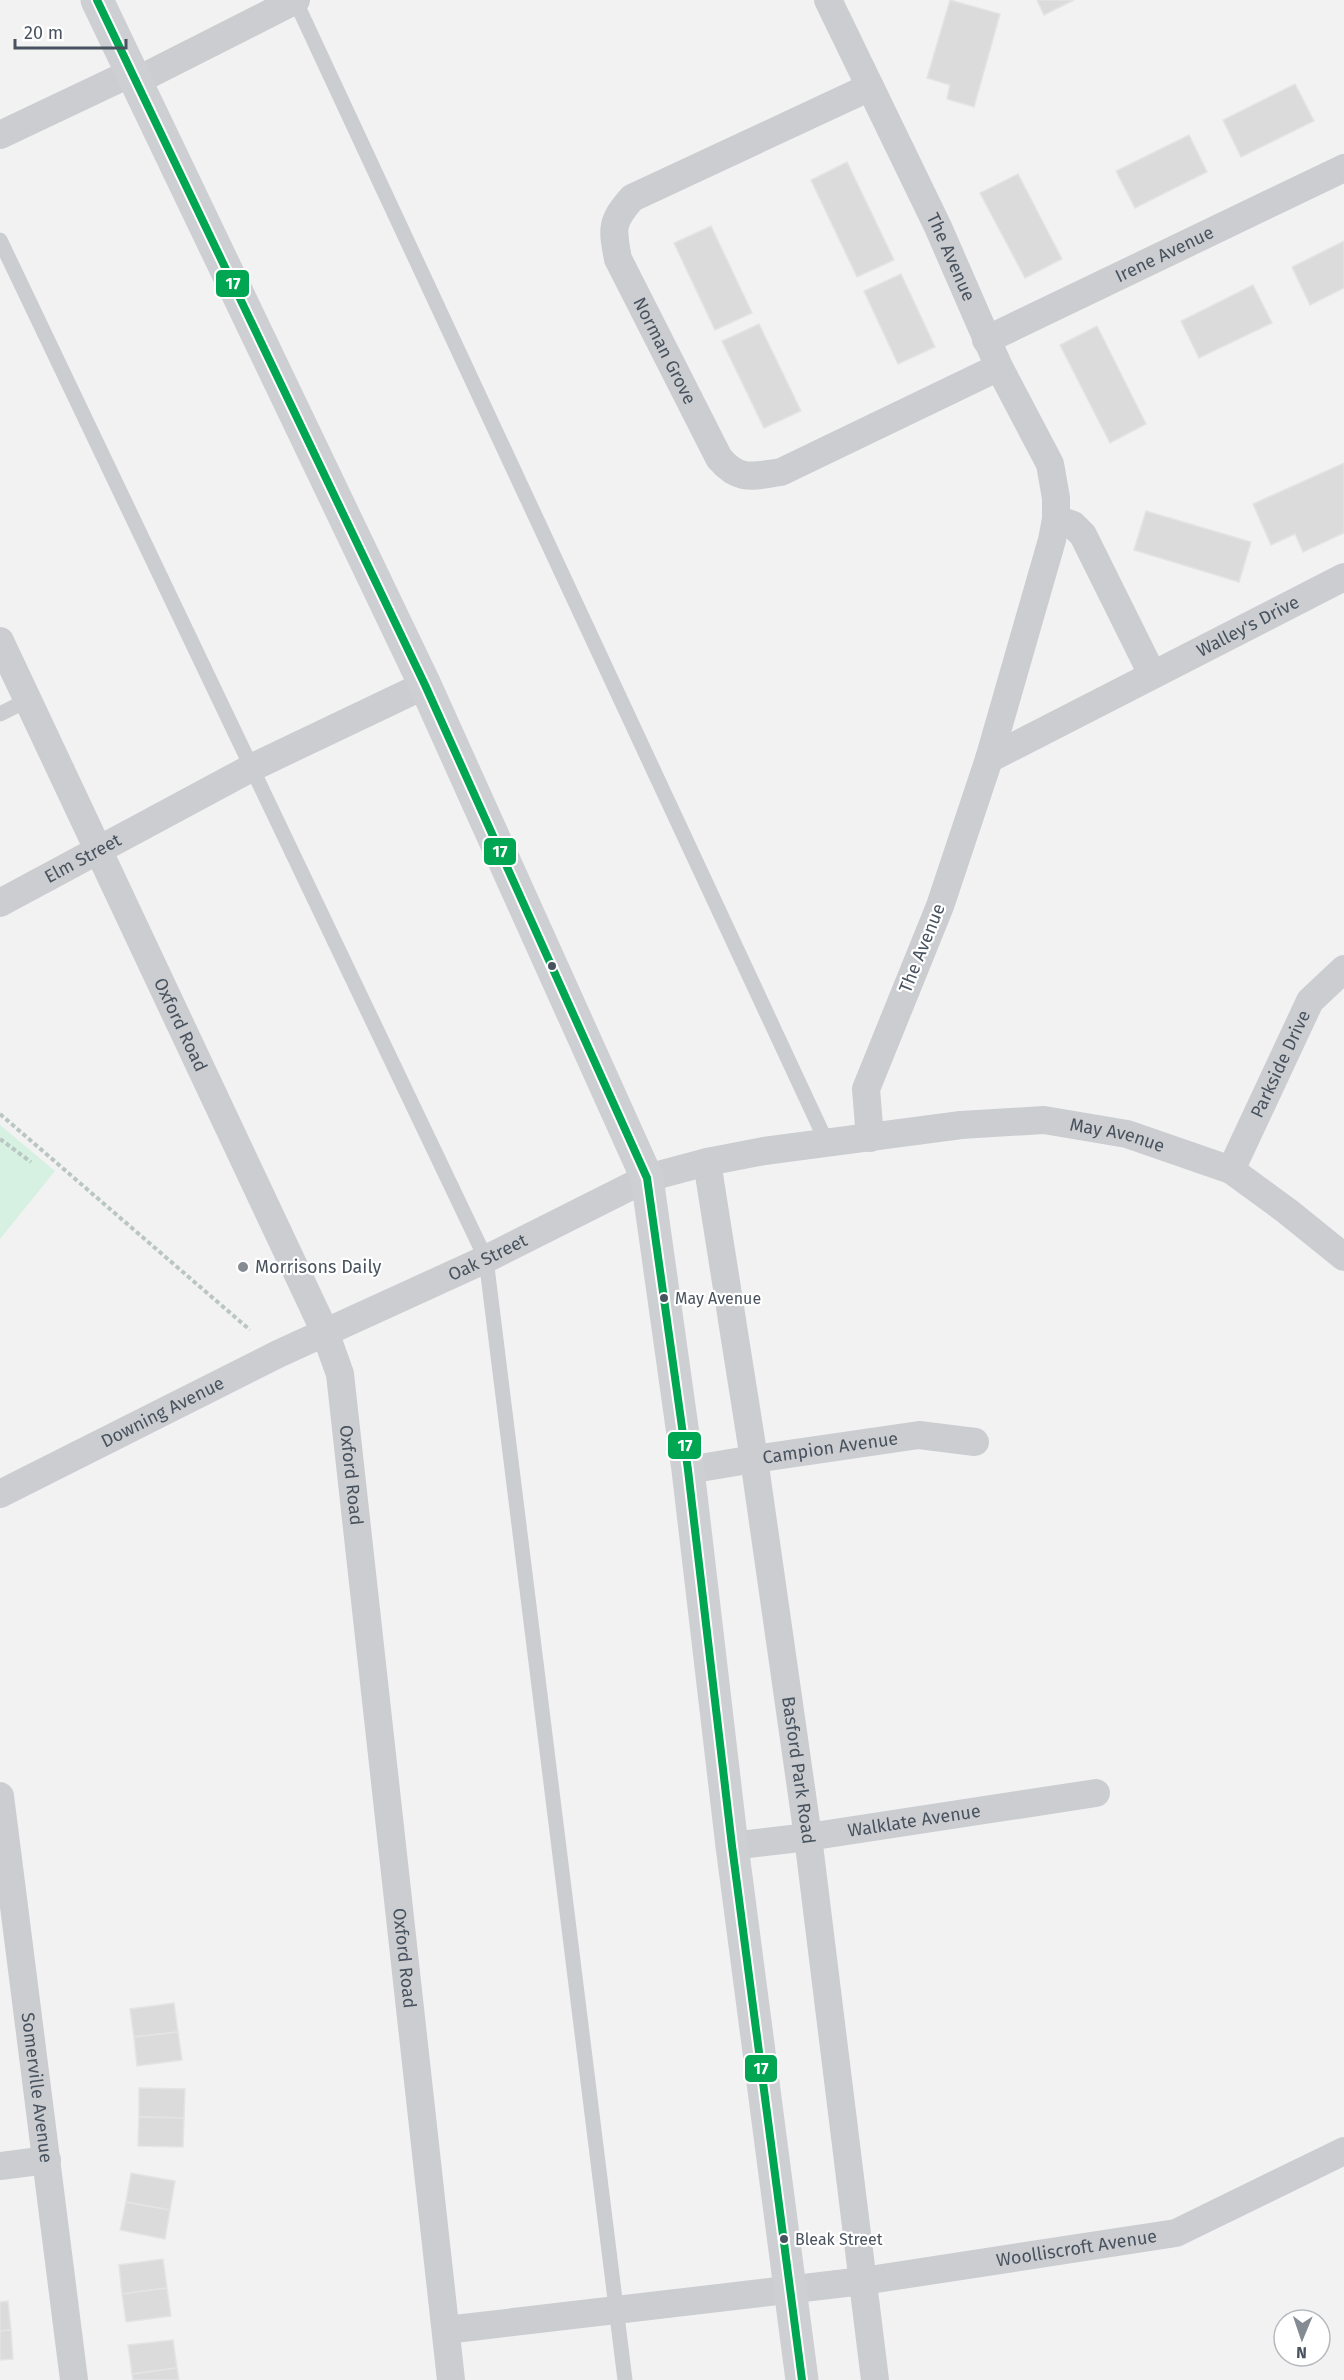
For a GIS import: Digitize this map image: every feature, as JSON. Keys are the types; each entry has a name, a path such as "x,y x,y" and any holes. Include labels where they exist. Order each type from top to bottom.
{"main road":[{"path":"97,0 425,686 647,1178 688,1470 732,1846 802,2380"}],"street":[{"path":"0,135 134,76 296,0"},
{"name":"The Avenue","path":"828,0 938,227 986,340 1050,464 1056,498 1056,519 1052,540 989,759 940,906 866,1089 870,1138"},
{"name":"Norman Grove","path":"870,87 632,198 619,213 613,231 618,259 719,459 729,470 746,477 782,472 999,367"},
{"name":"Irene Avenue","path":"986,340 1344,168"},
{"path":"989,759 1152,674 1083,535 1072,525 1056,519"},
{"name":"Walley's Drive","path":"1152,674 1344,578"},
{"name":"Oxford Road","path":"0,641 325,1332 340,1374 451,2380"},
{"name":"Elm Street","path":"0,903 250,768 425,686"},
{"name":"Parkside Drive","path":"1231,1170 1310,1001 1344,969"},
{"name":"May Avenue","path":"647,1178 707,1162 764,1151 961,1125 1044,1120 1127,1134 1231,1170 1344,1257"},
{"name":"Basford Park Road","path":"707,1162 754,1458 808,1838 875,2380"},
{"name":"Oak Street","path":"325,1332 486,1259 647,1178"},
{"name":"Downing Avenue","path":"0,1494 325,1332"},
{"name":"Campion Avenue","path":"688,1470 754,1458 919,1435 975,1442"},
{"name":"Walklate Avenue","path":"732,1846 808,1838 1096,1793"},
{"name":"Somerville Avenue","path":"0,1796 74,2380"},
{"name":"Woolliscroft Avenue","path":"791,2290 1176,2233 1344,2151"},
{"path":"0,2166 46,2160"},
{"path":"446,2330 791,2290"}],"lane":[{"path":"296,0 827,1143"},
{"path":"0,240 486,1259 625,2380"},
{"path":"0,714 28,700"}],"path":[{"path":"0,1114 278,1354"},
{"path":"0,1139 31,1162"}],"green space":[{"path":"0,1125 55,1171 0,1239"}],"building":[{"path":"950,0 1000,14 974,107 947,99 950,85 927,78"},
{"path":"1037,0 1074,0 1044,15"},
{"path":"1295,84 1314,121 1241,157 1223,120"},
{"path":"1189,135 1207,172 1135,208 1116,171"},
{"path":"847,162 894,260 857,277 811,180"},
{"path":"1018,174 1062,259 1025,278 980,193"},
{"path":"711,226 752,313 715,330 674,243"},
{"path":"1344,241 1344,288 1310,305 1292,267"},
{"path":"901,274 935,347 898,364 864,291"},
{"path":"1253,285 1272,323 1199,358 1181,321"},
{"path":"759,324 801,411 764,428 722,341"},
{"path":"1097,326 1146,424 1110,443 1060,345"},
{"path":"1344,463 1344,533 1303,552 1295,534 1271,545 1253,504"},
{"path":"1146,511 1251,542 1239,582 1134,550"},
{"path":"174,2003 178,2032 134,2037 130,2009"},
{"path":"178,2032 182,2060 137,2066 134,2037"},
{"path":"139,2088 185,2089 184,2118 139,2117"},
{"path":"139,2117 184,2118 183,2147 138,2146"},
{"path":"131,2173 175,2181 170,2210 126,2202"},
{"path":"126,2202 170,2210 165,2239 120,2230"},
{"path":"163,2259 167,2288 122,2294 119,2265"},
{"path":"167,2288 171,2316 126,2322 122,2294"},
{"path":"8,2301 11,2330 0,2331 0,2302"},
{"path":"11,2330 13,2359 0,2360 0,2331"},
{"path":"173,2340 177,2368 132,2374 128,2345"},
{"path":"177,2368 179,2380 133,2380 132,2374"}],"transit line":[{"name":"17","path":"97,0 425,685 647,1178 688,1470 732,1846 802,2380"}],"place":[{"name":"Morrisons Daily","path":"243,1267"},
{"name":"May Avenue","path":"664,1298"},
{"name":"Bleak Street","path":"784,2239"}]}
